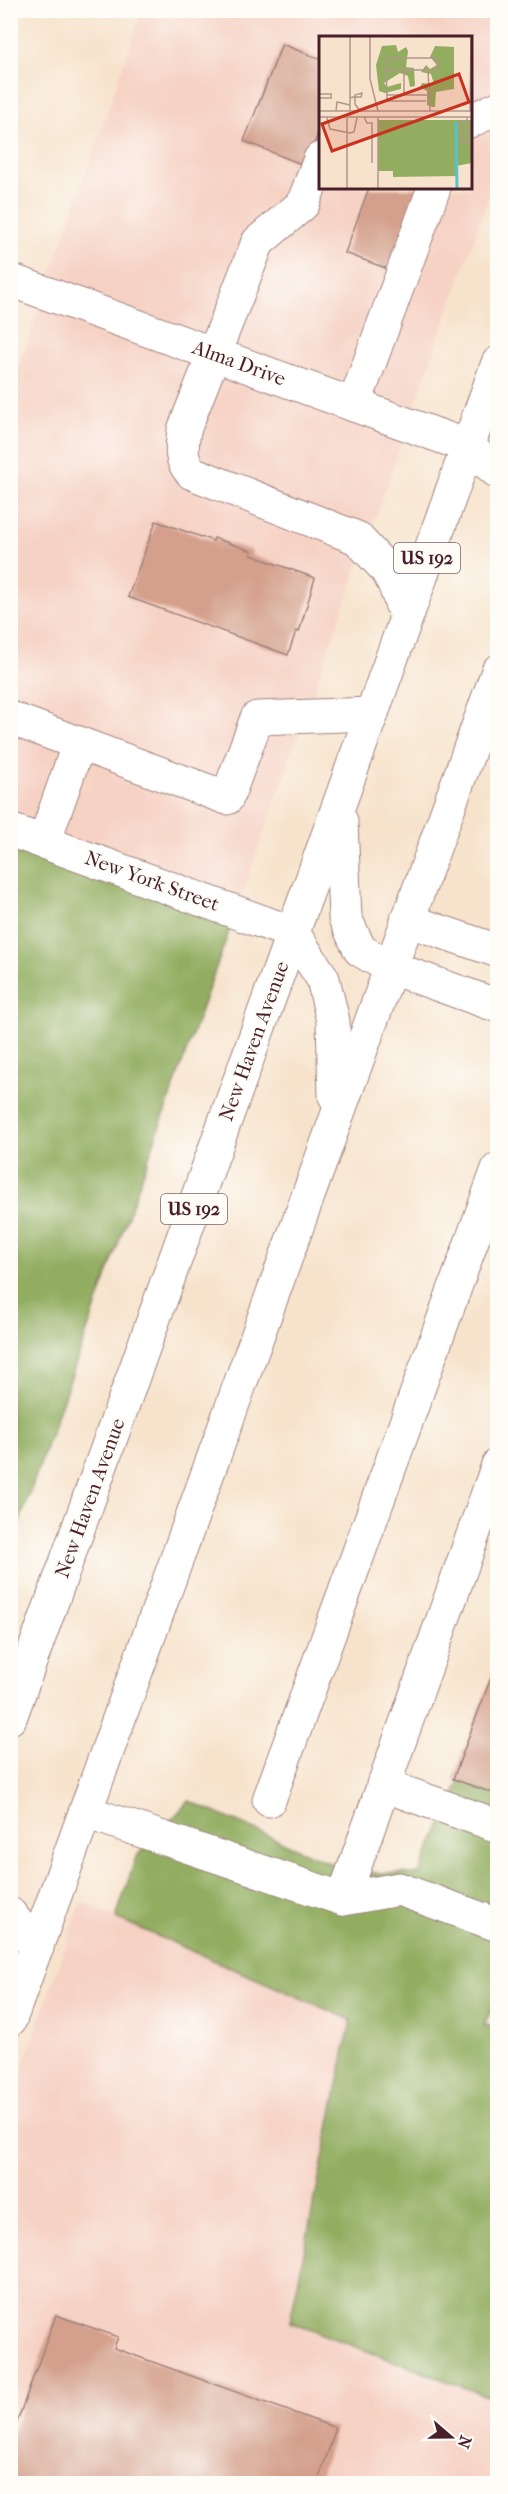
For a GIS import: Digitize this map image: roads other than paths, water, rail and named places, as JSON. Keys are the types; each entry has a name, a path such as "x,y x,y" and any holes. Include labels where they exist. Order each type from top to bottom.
{"main road":[{"path":"472,121 498,108"},
{"path":"319,164 303,204 258,242 184,430 183,464 192,473 357,538 386,569 394,583 406,617"},
{"path":"354,405 434,189"},
{"name":"Alma Drive","path":"10,280 467,446"},
{"name":"New Haven Avenue","path":"10,1718 498,363"},
{"path":"467,446 498,472"},
{"path":"10,2020 336,1113 496,679"},
{"path":"10,718 227,798 257,718 372,714"},
{"path":"44,842 79,743"},
{"path":"340,804 345,918 360,950 389,967 498,1006"},
{"name":"New York Street","path":"10,830 293,933"},
{"path":"407,920 498,951"},
{"path":"293,933 323,979 333,1021 336,1113"},
{"path":"269,1800 498,1169"},
{"path":"343,1899 495,1482"},
{"path":"383,1785 498,1826"},
{"path":"86,1812 343,1899 399,1888 498,1925"},
{"path":"10,1914 37,1948"}]}
